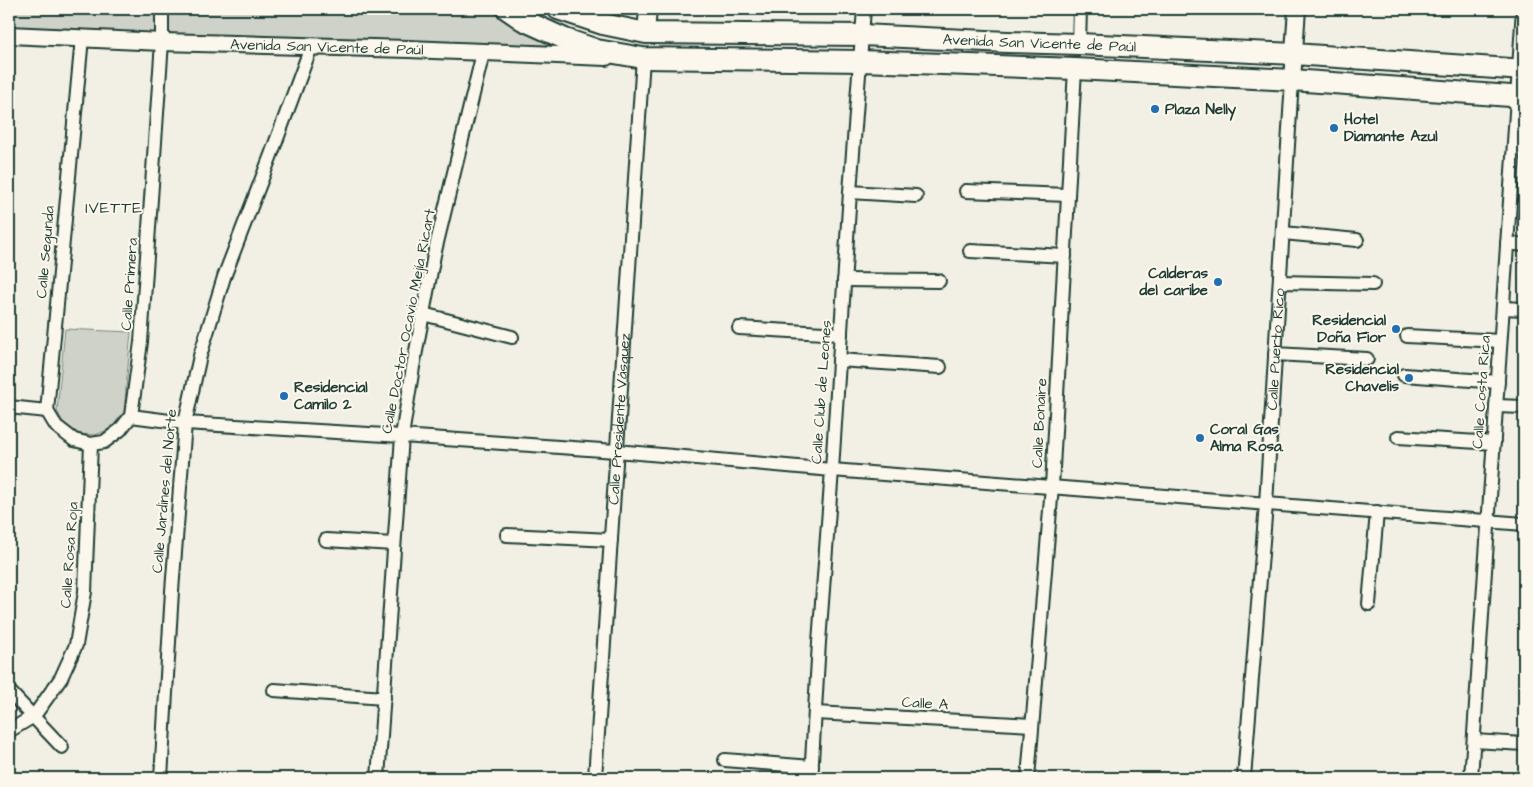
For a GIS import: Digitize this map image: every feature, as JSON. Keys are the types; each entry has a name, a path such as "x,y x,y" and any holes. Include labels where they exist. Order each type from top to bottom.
{"main road":[{"name":"Avenida San Vicente de Paúl","path":"507,9 524,20 565,39 597,50 643,58 861,62 1075,69 1292,80 1520,97"},
{"name":"Avenida San Vicente de Paúl","path":"558,9 603,24 646,33 862,35 1294,54 1522,69"}],"street":[{"name":"Calle Primera","path":"131,416 141,342 162,42 162,9"},
{"path":"646,33 648,9"},
{"name":"Calle Club de Leones","path":"812,772 819,642 864,9"},
{"path":"1079,44 1080,9"},
{"name":"Calle Puerto Rico","path":"1244,778 1266,504 1297,9"},
{"name":"Calle Costa Rica","path":"1471,778 1507,243 1522,69 1523,9"},
{"name":"Avenida San Vicente de Paúl","path":"9,35 643,58"},
{"name":"Calle Segunda","path":"47,411 82,38"},
{"name":"Calle Jardines del Norte","path":"162,778 172,591 184,423 200,356 224,277 311,47"},
{"name":"Calle Doctor Ocavio Mejía Ricart","path":"378,778 402,436 422,314 434,255 483,53"},
{"name":"Calle Presidente Vásquez","path":"595,778 643,58"},
{"name":"Calle Bonaire","path":"1028,778 1052,486 1075,69"},
{"path":"966,191 1068,195"},
{"path":"850,192 916,196"},
{"path":"1283,233 1357,240"},
{"path":"1507,243 1524,245"},
{"path":"970,251 1065,256"},
{"path":"844,280 939,281"},
{"path":"1280,282 1373,284"},
{"path":"1503,308 1524,309"},
{"path":"422,314 512,336"},
{"path":"739,328 841,334"},
{"path":"1407,336 1500,341"},
{"path":"1275,354 1367,359"},
{"path":"839,360 940,367"},
{"path":"1404,375 1498,382"},
{"path":"1496,406 1524,407"},
{"path":"9,407 47,411 56,426 74,440 91,444 104,442 120,430 131,416 184,423 616,451 832,470 1524,524"},
{"path":"1398,437 1494,443"},
{"name":"Calle Rosa Roja","path":"9,731 34,716 61,678 76,645 85,592 91,444"},
{"path":"1369,604 1377,512"},
{"path":"507,535 610,540"},
{"path":"326,540 394,544"},
{"path":"9,690 62,747"},
{"path":"274,690 384,698"},
{"name":"Calle A","path":"816,713 1032,725"},
{"path":"1474,741 1524,744"},
{"path":"725,760 812,772"}],"shaded area":[{"path":"9,9 155,11 162,9 493,9 512,23 558,49 318,38 9,28"},
{"path":"65,329 131,332 124,412 110,429 95,435 79,434 63,422 57,411"}],"place":[{"name":"Plaza Nelly","path":"1155,109"},
{"name":"Hotel Diamante Azul","path":"1334,128"},
{"name":"Calderas del caribe","path":"1218,282"},
{"name":"Residencial Doña Fior","path":"1396,329"},
{"name":"Residencial Chavelis","path":"1409,378"},
{"name":"Residencial Camilo 2","path":"284,396"},
{"name":"Coral Gas Alma Rosa.","path":"1200,438"}],"district":[{"name":"IVETTE","path":"114,207"}]}
